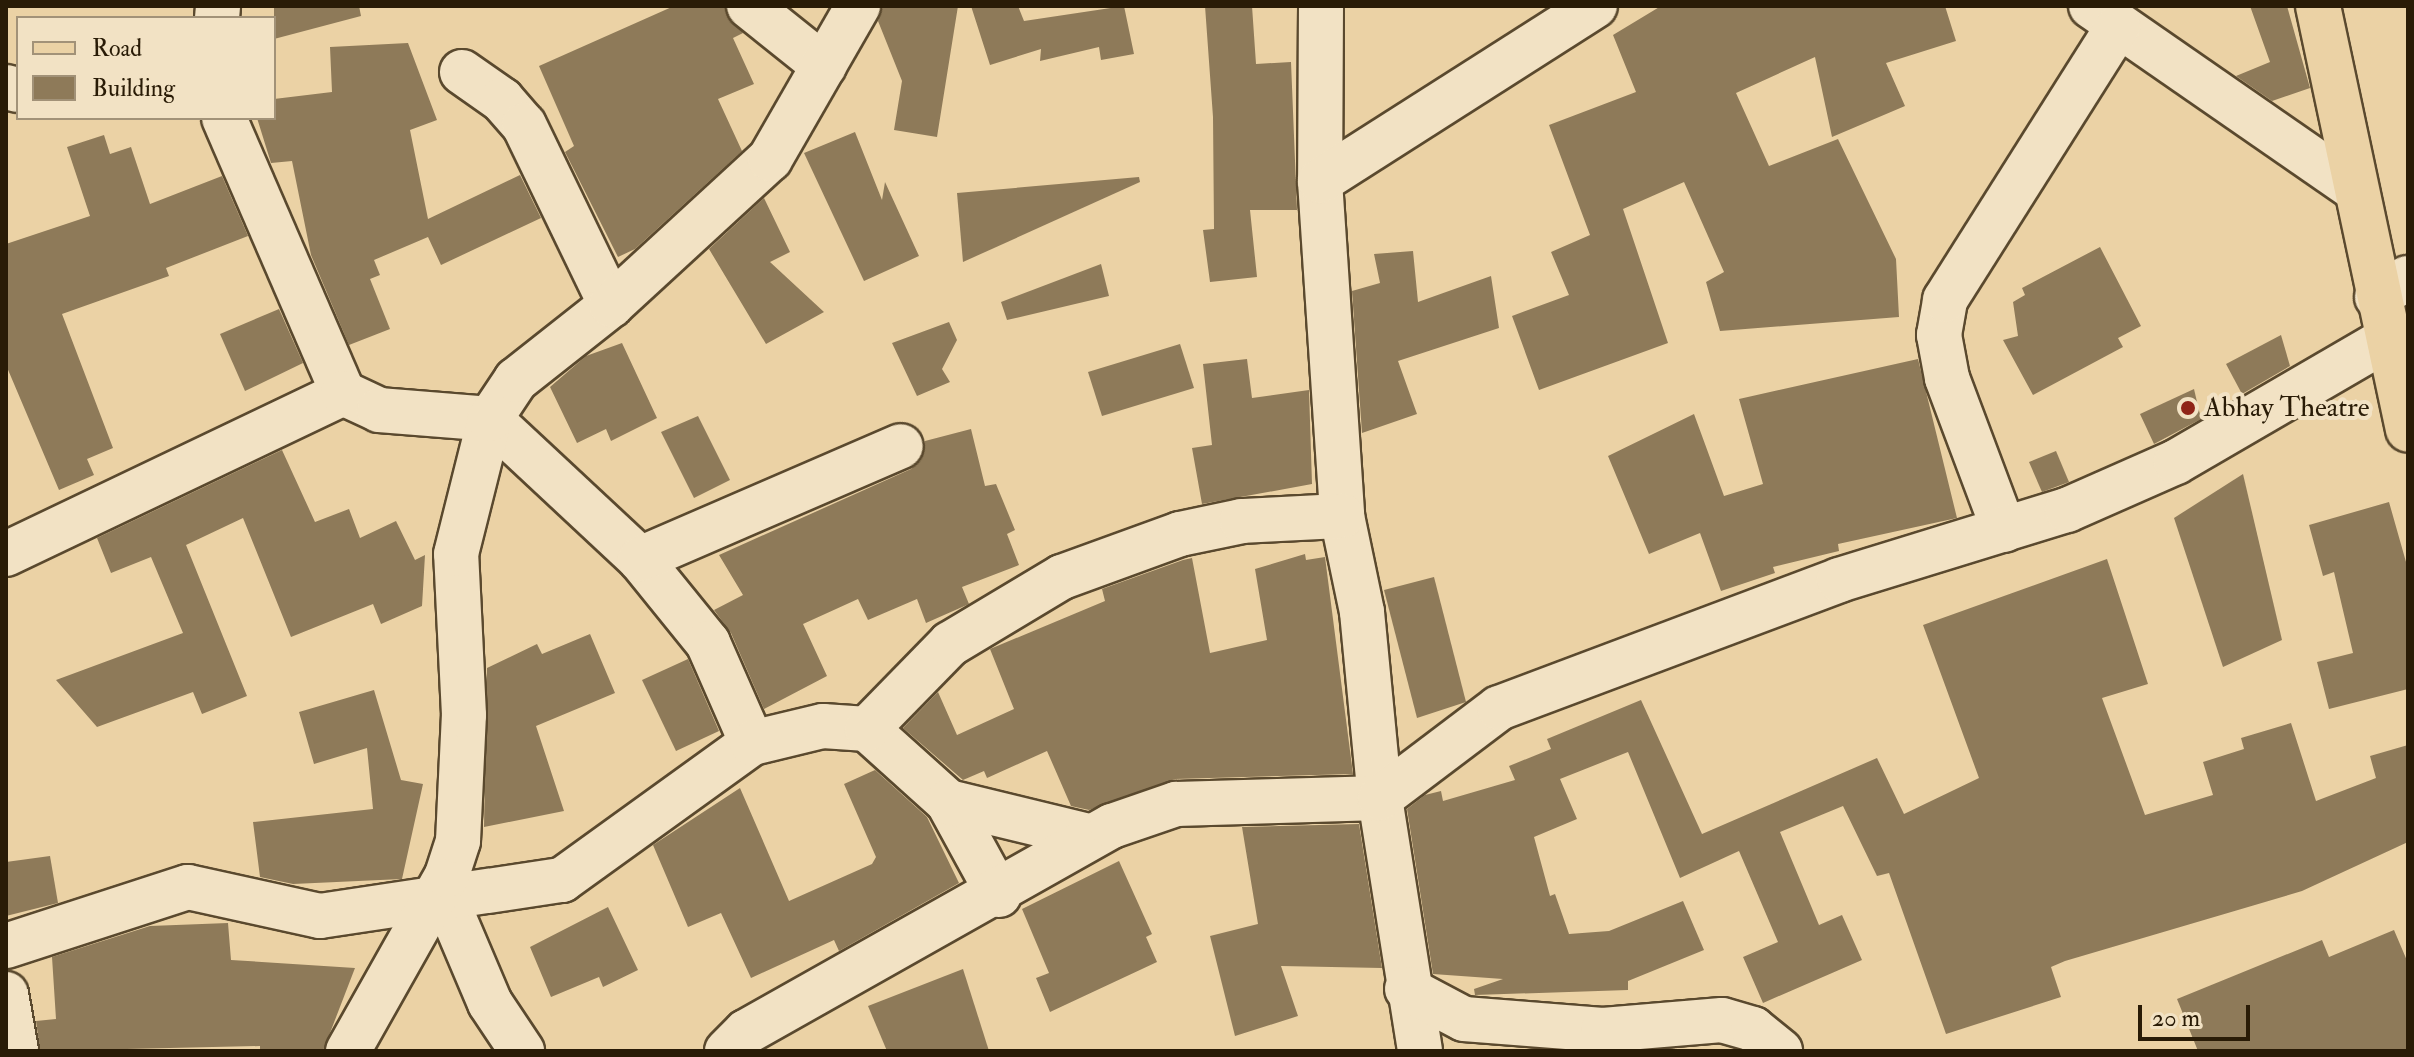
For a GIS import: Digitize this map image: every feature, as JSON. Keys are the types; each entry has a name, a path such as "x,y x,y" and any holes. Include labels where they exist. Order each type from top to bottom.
{"main road":[{"path":"2318,6 2355,189 2392,287 2387,339 2408,430"}],"street":[{"path":"749,6 824,66"},
{"path":"348,1051 436,899 458,841 464,715 456,554 490,419 516,380 611,305 770,159 858,6"},
{"path":"1321,6 1320,181 1342,516 1362,612 1380,798 1407,989 1420,1051"},
{"path":"1320,181 1595,6"},
{"path":"2004,530 1947,378 1939,335 1945,300 2104,16 2355,189"},
{"path":"462,72 502,100 524,125 611,305"},
{"path":"225,120 343,393 379,410 490,419 640,559 708,643 752,743"},
{"path":"727,1051 746,1032 999,895 1089,836 1176,804 1380,798 1499,708 1839,580 2067,510 2176,462 2387,339"},
{"path":"6,554 343,393"},
{"path":"640,559 901,446"},
{"path":"867,729 950,644 1062,577 1180,534 1242,521 1342,516"},
{"path":"6,946 188,887 320,916 562,880 752,743 823,726 867,729 948,802 999,895"},
{"path":"948,802 1089,836"},
{"path":"436,899 490,1003 522,1051"},
{"path":"1407,989 1464,1019 1603,1030 1722,1020 1753,1029 1780,1051"},
{"path":"6,994 16,1051"}],"building":[{"path":"274,6 359,6 361,16 276,38"},
{"path":"674,6 725,6 743,33 733,38 754,84 718,99 742,151 635,249 618,257 565,152 574,146 539,66"},
{"path":"883,6 958,6 937,137 894,130 902,81 878,21"},
{"path":"971,6 1018,6 1024,21 1124,6 1134,54 1101,60 1099,47 1040,61 1041,49 990,65"},
{"path":"1205,6 1252,6 1256,64 1291,62 1297,210 1250,210 1257,277 1210,282 1203,230 1214,229 1213,117"},
{"path":"1661,6 1945,6 1956,41 1886,63 1905,106 1832,137 1815,57 1736,93 1769,166 1838,139 1896,259 1899,317 1720,331 1706,282 1724,272 1684,182 1623,209 1668,343 1539,390 1512,316 1569,295 1551,252 1590,235 1549,125 1636,92 1613,35"},
{"path":"2250,6 2287,6 2310,88 2272,101 2236,76 2270,62"},
{"path":"408,43 437,120 410,130 428,219 520,175 541,218 441,265 428,237 374,260 380,275 370,279 390,329 349,345 311,255 292,161 271,163 258,120 276,120 276,99 332,92 330,47"},
{"path":"855,132 882,200 885,182 919,256 864,281 804,153"},
{"path":"104,135 110,154 131,147 150,204 222,176 248,236 166,268 169,276 62,314 113,448 87,459 94,475 59,490 6,365 6,244 90,216 67,147"},
{"path":"1139,177 1140,182 963,262 957,193"},
{"path":"764,198 790,252 770,262 824,312 766,344 709,249"},
{"path":"2100,247 2141,326 2118,338 2123,347 2033,395 2003,340 2018,336 2013,302 2025,295 2022,288"},
{"path":"1413,251 1418,302 1491,276 1499,328 1398,361 1417,414 1362,433 1352,291 1380,283 1374,254"},
{"path":"1101,264 1109,296 1007,320 1001,302"},
{"path":"279,309 303,363 245,391 220,334"},
{"path":"949,322 957,340 942,369 950,382 917,396 892,343"},
{"path":"2281,335 2290,366 2242,394 2226,364"},
{"path":"622,343 657,418 611,441 606,429 577,443 550,387 586,356"},
{"path":"1180,344 1194,388 1102,416 1088,372"},
{"path":"1247,359 1252,398 1309,390 1312,484 1202,504 1192,448 1212,445 1203,364"},
{"path":"1918,359 1957,518 1838,544 1839,551 1773,567 1775,573 1721,591 1700,533 1649,554 1608,456 1694,414 1724,496 1763,484 1739,399"},
{"path":"2194,389 2201,419 2154,444 2140,414"},
{"path":"698,416 730,480 694,498 661,432"},
{"path":"971,429 985,486 996,484 1015,530 1007,534 1019,565 962,587 969,604 926,623 917,599 868,620 858,599 803,624 827,676 764,709 731,633 714,610 743,595 719,555 911,469 921,460 925,441"},
{"path":"282,450 315,522 349,509 360,538 396,521 415,560 425,555 422,606 381,624 373,604 291,637 243,518 186,545 247,696 202,714 193,692 97,727 56,680 183,633 151,557 111,573 97,538"},
{"path":"2056,451 2069,482 2042,492 2029,462"},
{"path":"2243,474 2282,640 2223,667 2174,518"},
{"path":"2389,502 2408,569 2408,689 2329,709 2317,662 2353,653 2334,572 2323,576 2309,525"},
{"path":"1305,554 1306,560 1325,557 1353,774 1175,779 1089,810 1071,806 1047,751 987,778 984,771 963,780 903,728 938,692 957,735 1014,709 990,649 1105,601 1102,589 1183,560 1192,558 1210,653 1267,640 1255,569"},
{"path":"2107,559 2148,684 2102,698 2145,815 2213,795 2203,762 2244,749 2241,738 2291,723 2316,801 2376,778 2370,756 2408,745 2408,842 2302,891 2065,961 2051,967 2061,997 1946,1034 1889,873 1877,876 1843,806 1780,832 1819,925 1842,915 1862,960 1763,1003 1743,957 1778,942 1739,851 1680,878 1628,752 1560,779 1577,819 1534,837 1550,896 1555,894 1569,934 1609,931 1683,901 1704,950 1628,981 1628,990 1475,995 1474,989 1503,979 1433,974 1407,809 1425,795 1441,791 1443,801 1515,780 1509,766 1551,749 1547,739 1641,700 1702,834 1877,758 1904,814 1979,778 1923,625"},
{"path":"1434,577 1466,702 1417,718 1384,590"},
{"path":"590,634 615,693 536,726 564,811 484,827 487,668 537,644 542,654"},
{"path":"688,659 719,731 676,751 642,680"},
{"path":"374,690 401,780 423,784 402,879 293,884 260,877 253,822 373,809 367,748 314,764 299,712"},
{"path":"875,770 927,817 959,883 839,951 834,940 751,978 721,913 688,927 653,845 740,788 789,901 872,864 876,857 844,784"},
{"path":"1359,824 1382,968 1281,966 1298,1016 1235,1036 1210,936 1258,924 1242,827"},
{"path":"50,856 58,903 6,916 6,862"},
{"path":"1119,861 1152,934 1146,937 1157,962 1050,1012 1036,978 1049,973 1022,909"},
{"path":"608,907 638,970 603,987 599,977 551,997 530,947"},
{"path":"228,923 231,960 355,968 323,1051 260,1051 260,1046 40,1051 36,1021 56,1019 52,957 150,926"},
{"path":"2394,930 2408,963 2408,1051 2198,1051 2177,999 2322,940 2329,957"},
{"path":"963,969 989,1051 887,1051 868,1006"}],"place":[{"name":"Abhay Theatre","path":"2188,408"}]}
